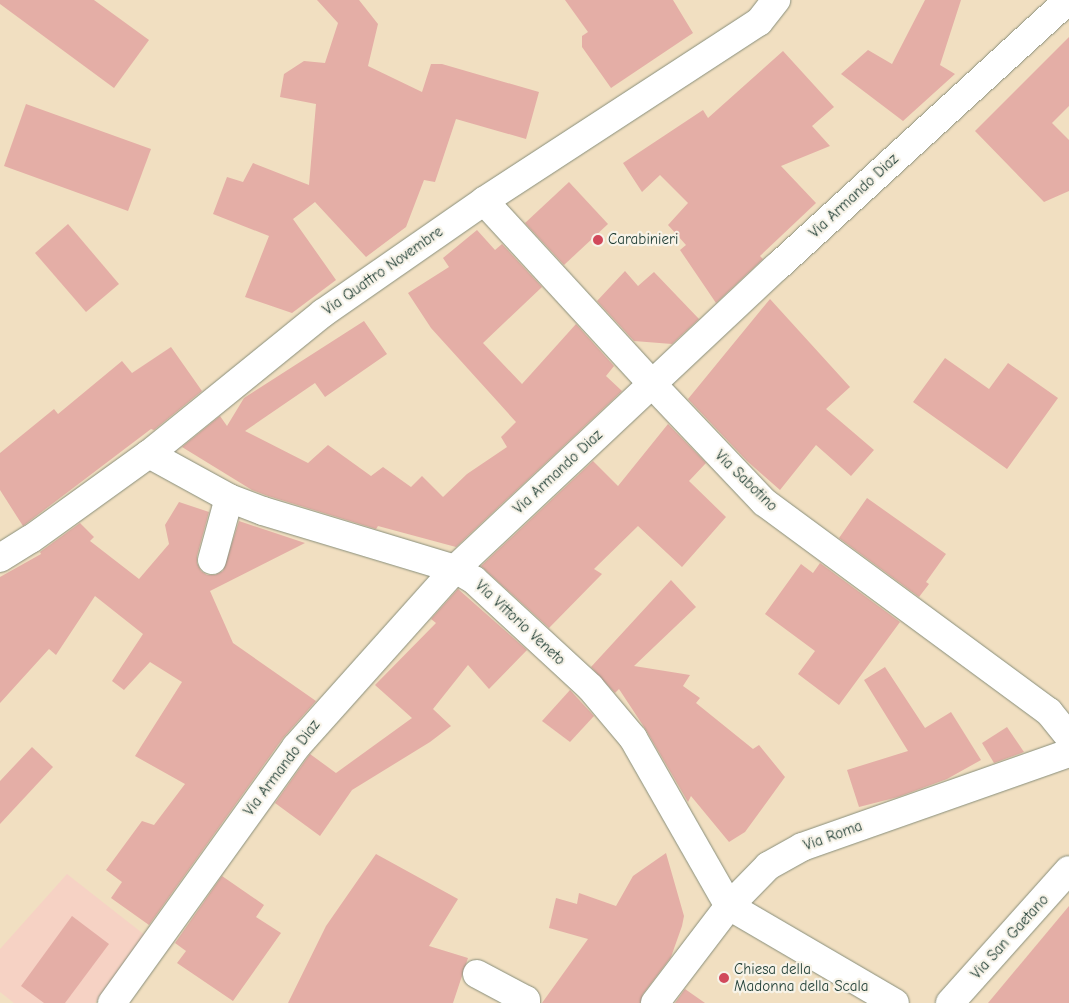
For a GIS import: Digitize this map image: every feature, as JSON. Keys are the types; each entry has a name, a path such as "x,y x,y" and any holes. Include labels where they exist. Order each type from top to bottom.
{"street":[{"name":"Via Quattro Novembre","path":"0,558 31,539 149,454 323,313 484,201 759,22 776,0"},
{"name":"Via Armando Diaz","path":"112,1003 296,746 455,569 652,384 1068,0"},
{"name":"Via Sabotino","path":"484,201 652,384 764,502 1049,712 1069,737"},
{"name":"Via Vittorio Veneto","path":"149,454 230,498 263,511 455,569 474,580 590,687 633,738 729,906"},
{"path":"212,560 230,498"},
{"name":"Via Roma","path":"655,1003 729,906 768,866 802,846 1069,753"},
{"name":"Via San Gaetano","path":"950,1003 1069,870"},
{"path":"729,906 895,1003"},
{"path":"477,974 526,1000 526,1003"}],"shaded area":[{"path":"67,874 146,936 95,1003 14,1003 0,992 0,949"}],"building":[{"path":"0,0 94,0 149,40 114,88 0,4"},
{"path":"317,0 359,0 378,24 368,66 422,92 431,64 442,64 539,92 526,139 456,119 435,182 424,180 406,227 366,257 315,202 293,219 336,280 292,313 245,297 269,236 213,214 227,177 243,182 253,163 309,185 316,104 280,97 284,74 304,61 325,63 338,23"},
{"path":"565,0 673,0 693,33 611,88 582,47 582,36 588,32"},
{"path":"925,0 961,0 940,65 955,74 903,121 841,74 868,50 892,64"},
{"path":"1069,37 1069,106 1052,123 1069,140 1069,191 1044,202 975,131"},
{"path":"783,51 834,107 812,126 830,146 781,166 816,203 760,256 763,259 716,303 680,250 686,245 668,225 688,203 660,175 642,192 623,163 703,110 708,118"},
{"path":"26,104 151,149 128,211 4,166"},
{"path":"569,182 608,224 564,265 525,223"},
{"path":"68,224 119,284 86,312 35,253"},
{"path":"477,230 495,250 502,244 542,287 483,343 522,384 576,324 614,366 606,376 622,391 456,547 378,526 376,529 268,496 252,490 182,447 220,416 227,426 244,398 364,321 387,354 325,397 315,383 245,431 308,463 328,445 371,476 383,467 411,487 422,476 443,497 467,474 507,447 501,437 516,422 431,328 408,293 449,267 443,258"},
{"path":"625,271 638,286 654,272 699,319 672,344 634,341 597,301"},
{"path":"770,299 850,387 826,409 874,450 851,476 816,445 780,490 747,461 688,399"},
{"path":"171,347 202,391 154,430 151,429 23,526 0,490 0,453 54,409 58,414 122,361 132,373"},
{"path":"945,358 989,389 1008,363 1058,398 1007,469 913,402"},
{"path":"668,424 706,463 689,481 726,517 682,567 638,526 594,569 602,574 549,628 481,566 593,461 618,486"},
{"path":"867,498 946,554 926,582 929,584 919,597 839,538"},
{"path":"179,502 209,512 197,556 197,563 201,571 207,575 215,575 223,571 239,521 305,543 210,591 233,643 316,701 283,738 149,925 111,898 122,882 106,870 142,821 154,825 185,784 135,756 182,682 150,662 124,690 112,681 143,634 95,596 56,655 49,649 0,703 0,577 41,554 40,552 80,523 94,537 90,541 139,579 169,544 165,525"},
{"path":"820,563 900,622 839,705 798,674 815,651 765,614 801,564 813,573"},
{"path":"671,580 696,607 634,666 690,675 683,686 700,698 696,703 753,749 759,745 785,777 745,832 729,842 691,796 688,802 646,730 619,689 615,693 591,667"},
{"path":"458,589 527,650 489,689 468,665 433,709 451,726 430,742 352,790 320,836 275,803 310,754 336,773 412,718 375,685 436,623 431,619"},
{"path":"885,667 925,728 951,712 981,760 947,779 898,797 859,807 847,770 908,751 864,680"},
{"path":"570,690 594,716 570,742 542,721"},
{"path":"1007,727 1024,752 994,763 982,743"},
{"path":"32,747 53,767 0,824 0,781"},
{"path":"666,853 684,916 671,957 643,994 640,1003 542,1003 588,939 549,928 556,898 577,904 579,893 616,906 633,876"},
{"path":"376,854 458,899 429,946 468,958 453,1003 288,1003 326,926"},
{"path":"222,876 264,905 256,917 281,933 233,1001 177,963 186,951 175,943"},
{"path":"1069,906 1069,1003 988,1003"},
{"path":"72,916 109,944 65,1003 44,1003 21,986"},
{"path":"685,989 705,1003 675,1003"}],"place":[{"name":"Carabinieri","path":"598,240"},
{"name":"Chiesa della Madonna della Scala","path":"724,978"}]}
